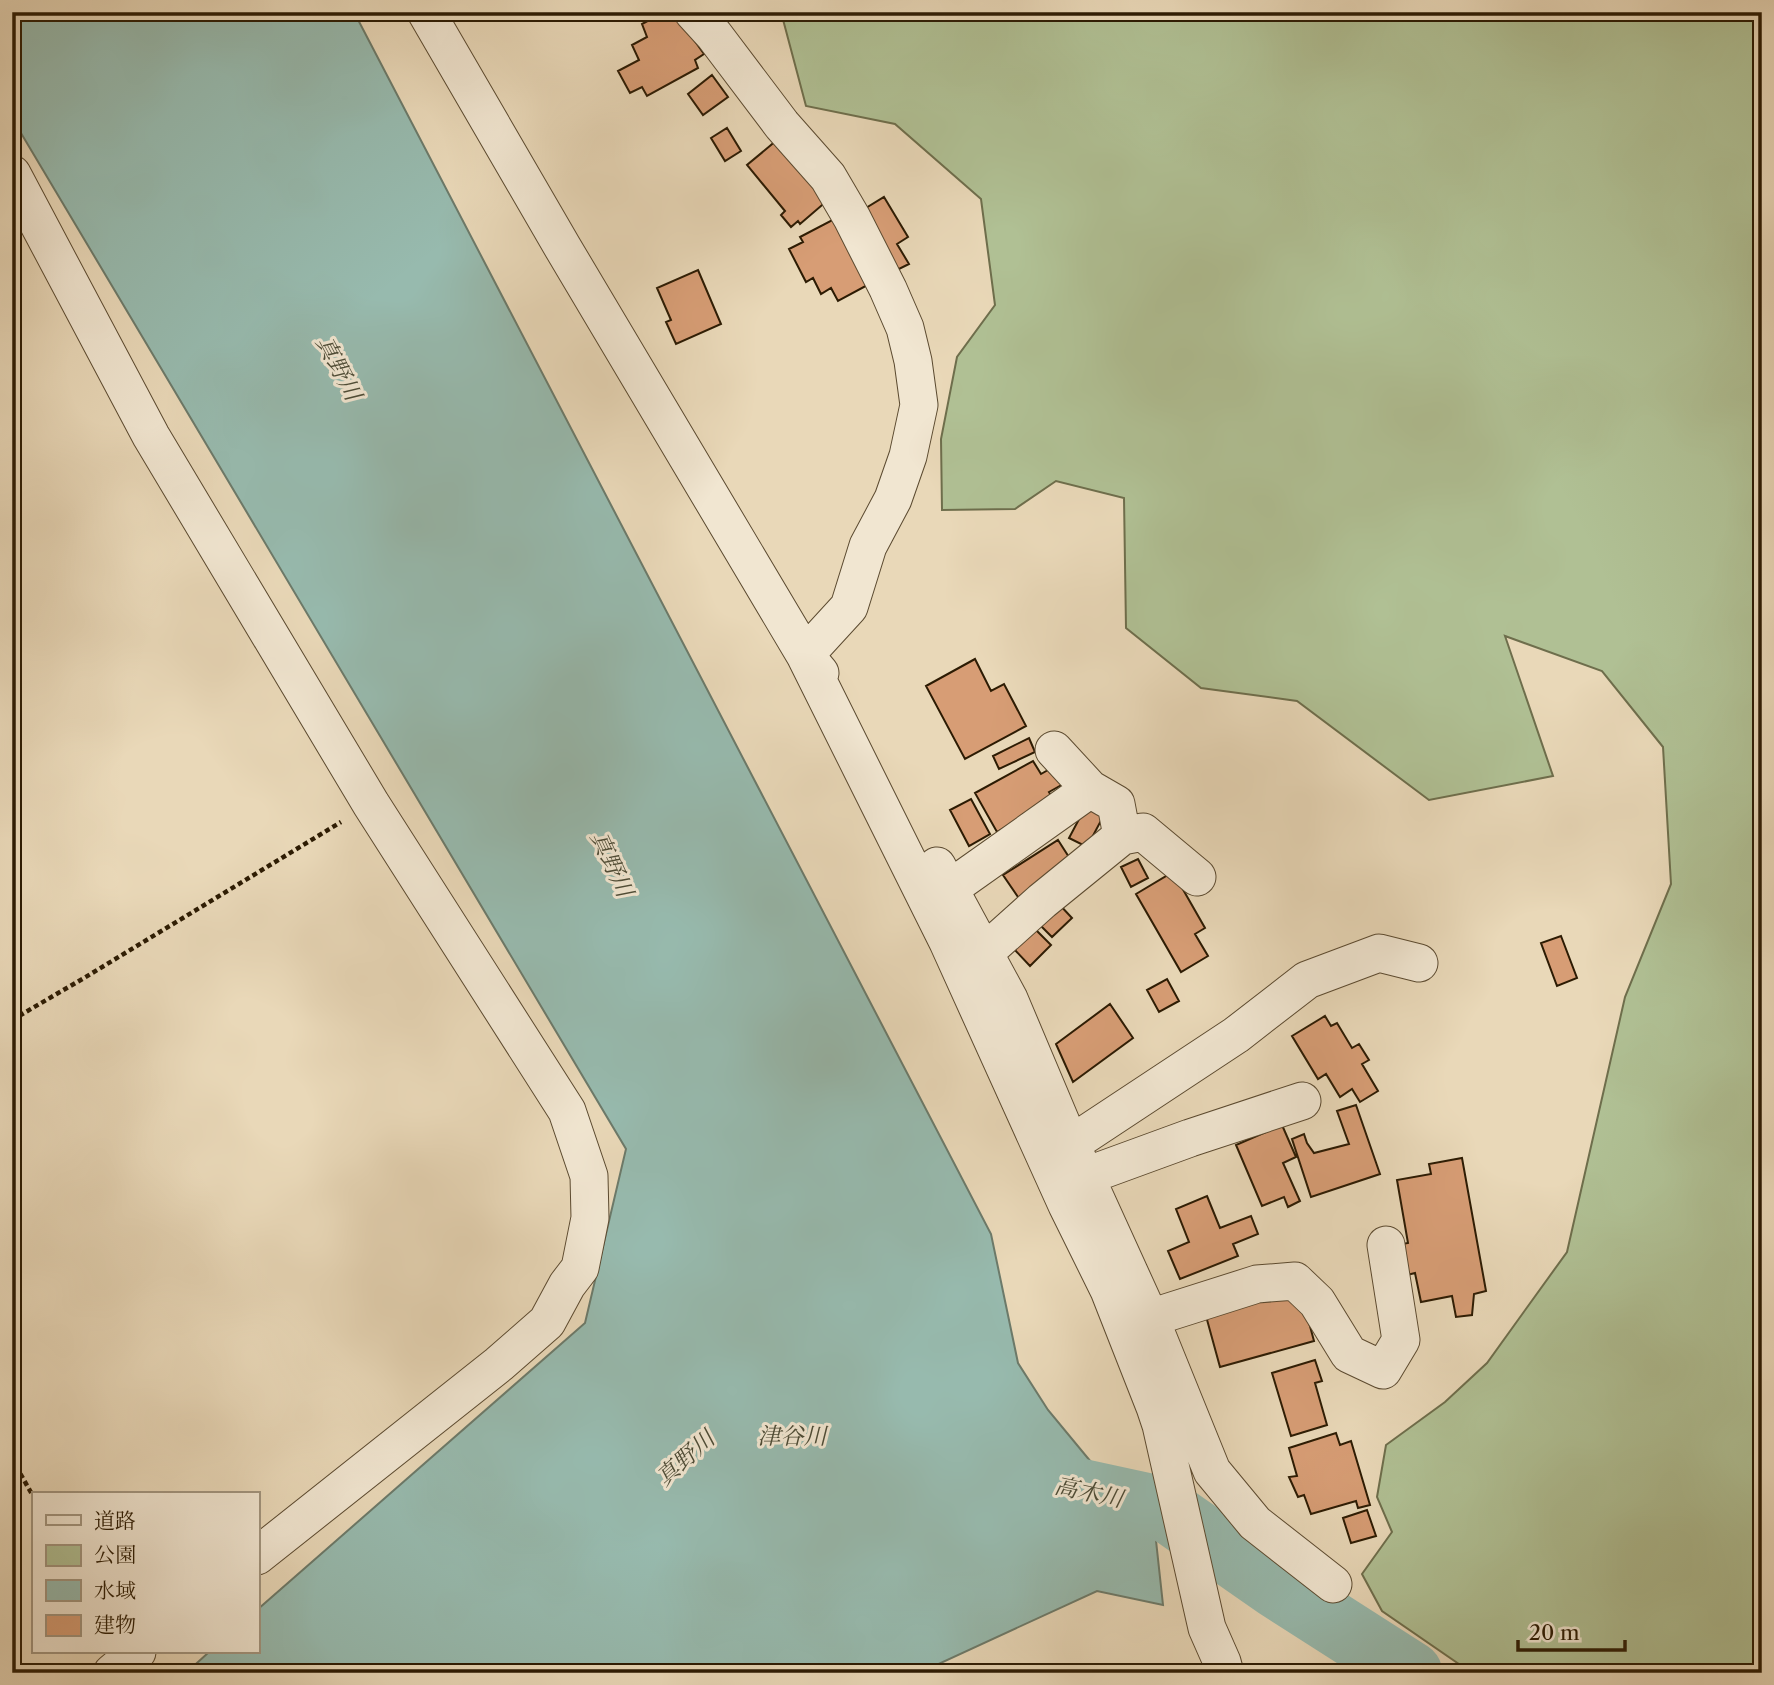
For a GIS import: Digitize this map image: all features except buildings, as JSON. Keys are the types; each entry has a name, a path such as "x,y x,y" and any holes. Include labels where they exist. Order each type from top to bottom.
{"street":[{"path":"426,12 805,655 948,943 1067,1205 1109,1290 1161,1424 1207,1628 1225,1673"},
{"path":"693,12 714,35 782,125 828,177 888,289 905,328 912,361 919,405 908,456 893,499 868,546 849,607 805,655"},
{"path":"12,174 152,436 371,804 567,1111 589,1176 590,1218 580,1268 547,1322 499,1364 259,1554"},
{"path":"805,655 853,713 1009,999 1150,1318 1212,1471 1255,1523 1333,1584"},
{"path":"1054,750 1090,789 1116,804 1122,836"},
{"path":"949,889 1090,789"},
{"path":"984,953 1042,901 1122,836 1143,832 1197,877"},
{"path":"1071,1143 1236,1035 1307,979 1379,953 1419,963"},
{"path":"1086,1176 1302,1101"},
{"path":"1150,1318 1257,1284 1295,1281 1317,1302 1349,1354 1383,1370 1401,1340 1386,1245"},
{"path":"111,1673 135,1654"}],"path":[{"path":"12,1020 371,804"},
{"path":"12,1459 32,1494"}],"green space":[{"path":"781,12 1762,12 1762,1673 1472,1673 1382,1611 1362,1574 1392,1532 1377,1497 1386,1445 1445,1402 1487,1363 1567,1252 1625,997 1671,884 1663,747 1602,671 1505,636 1553,776 1429,800 1297,701 1201,688 1126,628 1124,498 1056,481 1015,509 942,510 941,439 957,357 995,305 981,199 895,124 806,106"}],"water":[{"name":"津谷川","path":"12,12 354,12 991,1234 1018,1363 1048,1410 1091,1462 1153,1513 1163,1605 1097,1591 934,1666 928,1673 186,1673 207,1654 259,1654 259,1608 585,1323 626,1149 12,118"}],"waterway":[{"name":"高木川","path":"1057,1485 1163,1508 1275,1586 1411,1673"}],"water label":[{"name":"真野川","path":"339,368"},
{"name":"真野川","path":"612,864"},
{"name":"真野川","path":"685,1458"}]}
